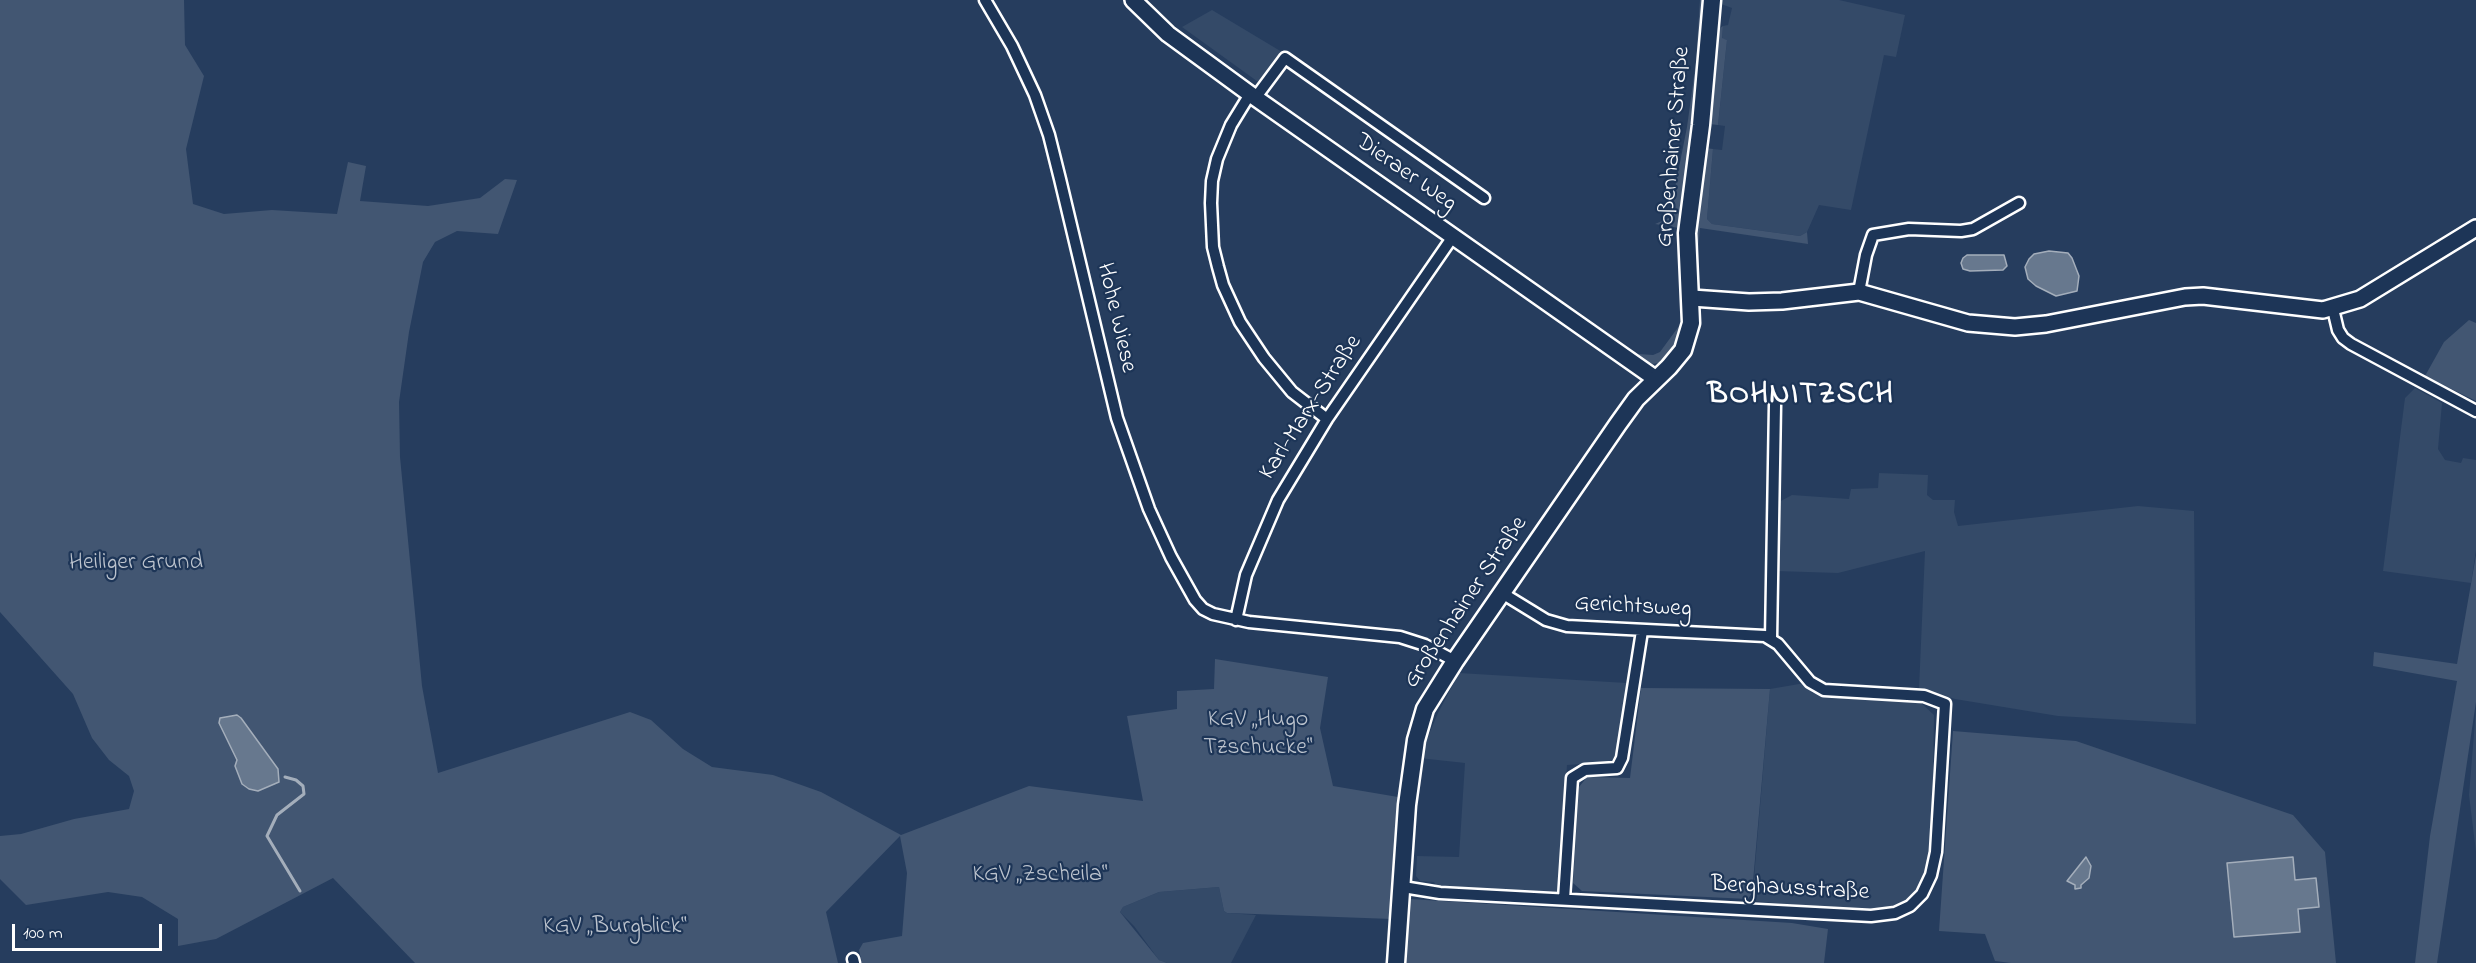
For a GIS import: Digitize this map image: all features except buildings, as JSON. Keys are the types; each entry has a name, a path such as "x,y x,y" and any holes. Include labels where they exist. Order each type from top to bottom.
{"main road":[{"name":"Dieraer Weg","path":"1133,0 1168,34 1656,379"},
{"name":"Großenhainer Straße","path":"1396,963 1407,805 1416,740 1425,709 1455,661 1630,407 1683,350 1691,323 1692,298 1687,233 1701,125 1712,0"},
{"path":"1692,298 1749,302 1859,292 1968,322 2015,327 2046,324 2162,300 2202,296 2323,310 2333,309 2360,299 2476,228"}],"street":[{"name":"Hohe Wiese","path":"985,0 1012,46 1035,95 1049,135 1117,418 1149,509 1171,557 1195,600 1203,609 1213,614 1236,620 1400,637 1425,645 1455,661"},
{"path":"1327,419 1292,392 1264,358 1240,322 1223,285 1214,247 1210,203 1217,159 1231,125 1285,58 1484,198"},
{"path":"1859,292 1866,255 1873,235 1909,229 1961,231 1973,229 2019,203"},
{"name":"Karl-Marx-Straße","path":"1236,620 1246,575 1264,527 1278,500 1327,419 1454,236"},
{"path":"2333,309 2338,330 2351,344 2476,411"},
{"path":"1771,639 1775,405"},
{"name":"Gerichtsweg","path":"1502,593 1534,614 1557,624 1642,631 1752,635 1771,639"},
{"path":"1564,899 1572,778 1584,770 1617,768 1622,758 1642,631"},
{"name":"Berghausstraße","path":"1403,887 1440,893 1871,916 1895,913 1910,906 1922,894 1931,875 1936,852 1946,704 1932,698 1914,695 1824,690 1810,682 1778,644 1771,639"}],"shaded area":[{"path":"1721,0 1839,0 1905,15 1896,57 1884,55 1851,210 1819,205 1807,232 1800,236 1712,224 1707,219 1713,149 1722,150 1725,126 1718,125 1727,40 1722,39 1723,26 1728,25 1732,8 1721,4"},
{"path":"1212,10 1282,52 1261,84 1182,27"},
{"path":"2049,251 2068,253 2072,258 2079,276 2077,291 2056,296 2036,286 2028,279 2025,267 2029,259 2034,254"},
{"path":"1967,255 2004,255 2007,266 2003,270 1970,271 1963,269 1961,263"},
{"path":"2415,388 2442,403 2438,449 2445,460 2461,463 2463,458 2476,460 2476,550 2471,583 2383,571 2405,398"},
{"path":"1879,473 1928,475 1927,495 1933,500 1955,500 1954,512 1958,526 2138,506 2194,511 2196,724 2058,716 1955,699 1919,689 1925,551 1838,573 1776,571 1777,503 1792,495 1849,499 1851,489 1878,488"},
{"path":"1459,673 1627,683 1619,755 1611,762 1567,765 1559,895 1437,887 1434,882 1420,881 1416,876 1417,856 1459,857 1465,763 1419,758 1438,713"},
{"path":"1805,683 1812,693 1919,701 1934,715 1932,845 1926,878 1907,902 1879,912 1752,901 1770,689"},
{"path":"2476,709 2476,852 2469,795"},
{"path":"237,715 278,769 279,782 258,791 242,784 235,766 237,760 219,723 220,718"},
{"path":"2086,857 2091,866 2089,878 2081,885 2081,888 2075,889 2075,885 2067,881"},
{"path":"2293,857 2295,880 2316,878 2319,907 2298,909 2300,932 2234,937 2227,863"},
{"path":"1219,887 1224,911 1256,915 1231,963 1167,963 1159,960 1134,926 1120,912 1123,907 1159,892"}],"green space":[{"path":"0,0 184,0 185,45 204,76 186,149 193,204 224,214 272,210 337,214 348,162 366,166 360,201 428,206 480,198 505,179 517,180 498,234 457,231 435,242 423,262 409,332 399,402 400,457 422,686 438,773 630,712 651,720 683,749 712,767 773,775 821,792 901,835 1029,786 1143,801 1127,716 1177,709 1177,691 1214,689 1215,659 1328,677 1320,728 1333,786 1398,797 1398,834 1392,919 1227,913 1224,911 1219,887 1159,892 1123,907 1120,912 1159,960 1167,963 862,963 859,950 863,943 902,936 907,873 900,836 826,912 838,963 415,963 333,878 216,939 178,946 178,919 142,897 108,892 26,905 0,879 0,836 21,834 74,819 129,809 134,791 129,776 109,760 92,738 73,694 0,612"},
{"path":"1700,0 1706,0 1679,228 1655,224 1669,218 1687,127 1696,62"},
{"path":"1723,26 1722,38 1727,40 1718,125 1709,124 1716,31"},
{"path":"1705,148 1713,149 1707,219 1712,224 1800,236 1807,232 1808,244 1700,228 1697,261 1694,261 1693,234"},
{"path":"2469,320 2476,323 2476,401 2425,376 2444,342"},
{"path":"1679,326 1682,326 1677,345 1663,362 1653,364 1637,358 1639,354 1653,355 1660,352"},
{"path":"2476,555 2476,702 2437,963 2415,963 2430,836 2457,681 2373,666 2374,652 2457,664"},
{"path":"1641,688 1770,689 1752,893 1748,899 1582,891 1573,883 1579,787 1587,777 1630,778"},
{"path":"1953,731 2076,741 2293,815 2325,852 2336,963 2011,963 1995,961 1985,934 1939,931"},
{"path":"1410,899 1792,923 1828,929 1824,963 1404,963"}],"waterway":[{"path":"285,777 296,780 303,786 304,794 277,815 267,836 300,891"}],"district":[{"name":"BOHNITZSCH","path":"1801,397"}],"park label":[{"name":"Heiliger Grund","path":"136,564"},
{"name":"KGV „Hugo Tzschucke“","path":"1258,735"},
{"name":"KGV „Zscheila“","path":"1040,876"},
{"name":"KGV „Burgblick“","path":"615,928"}]}
